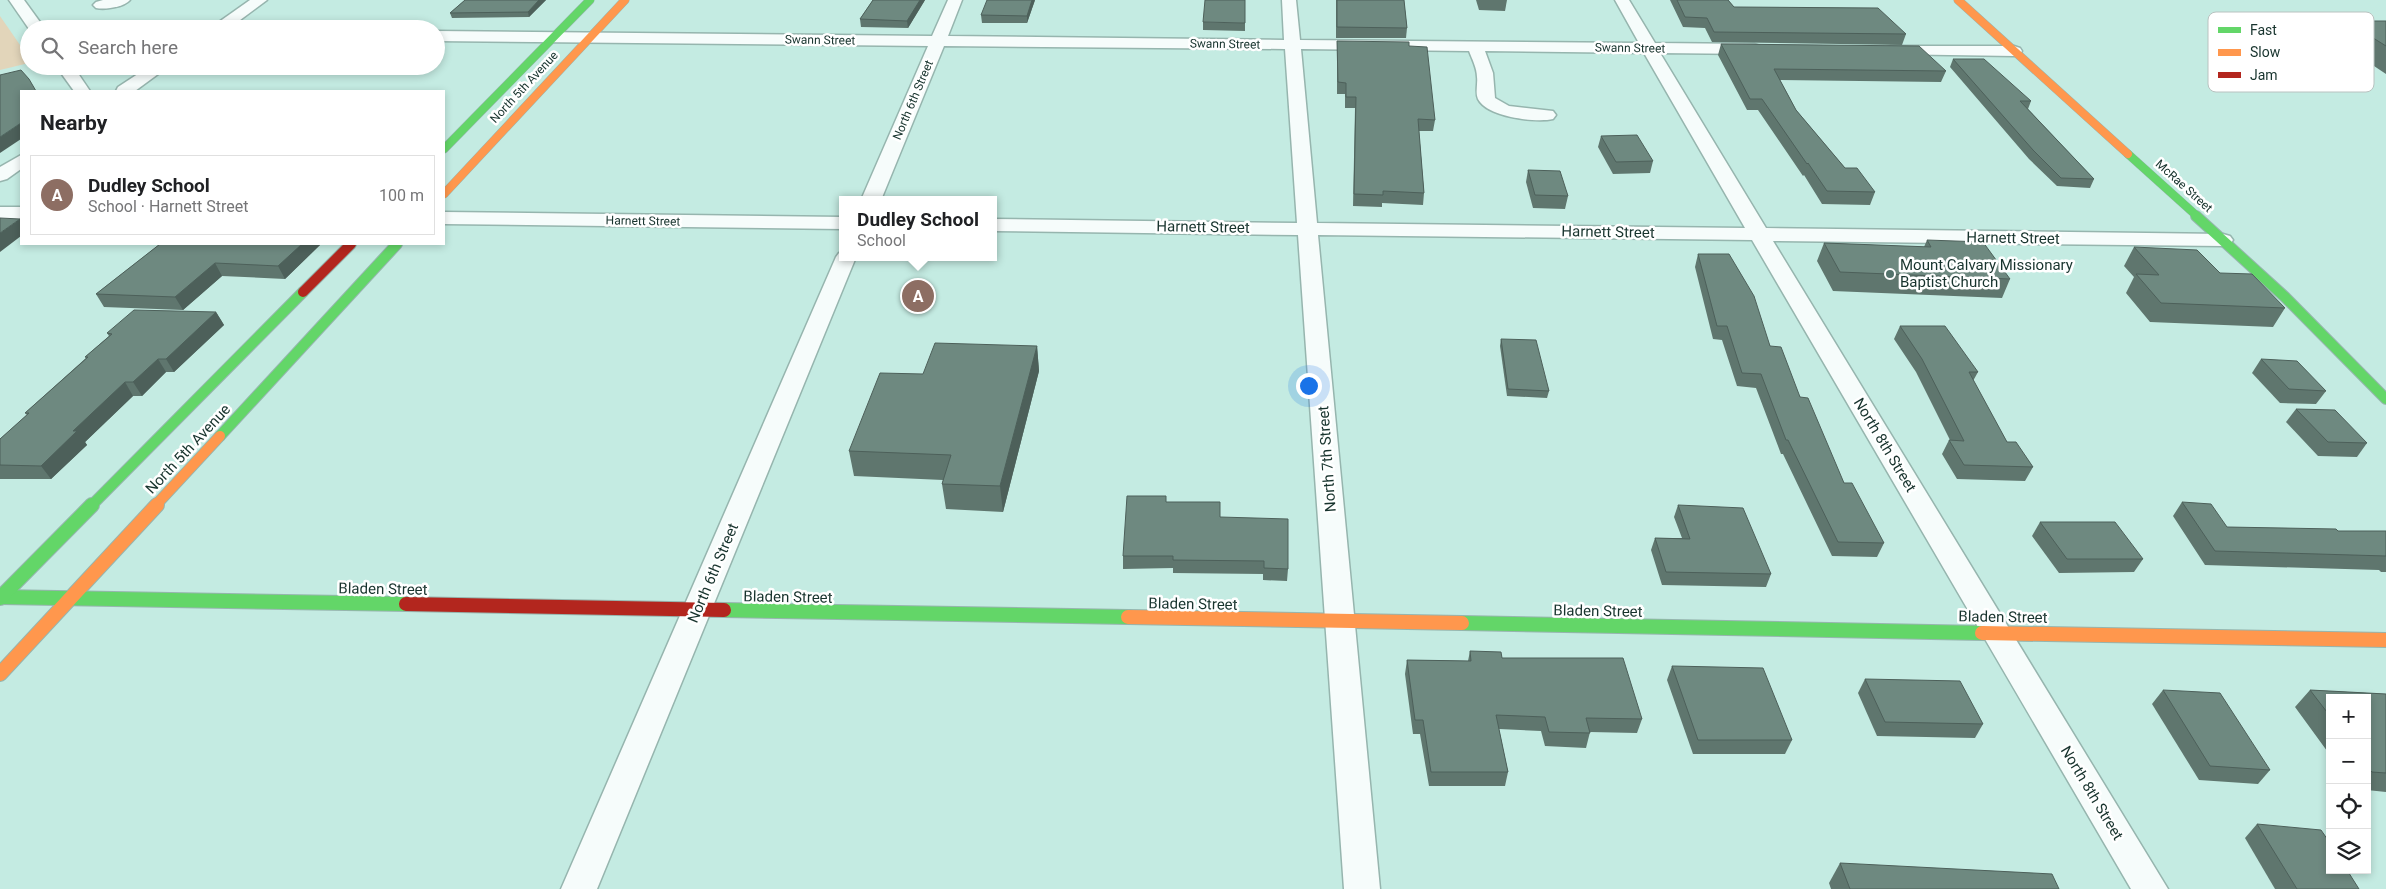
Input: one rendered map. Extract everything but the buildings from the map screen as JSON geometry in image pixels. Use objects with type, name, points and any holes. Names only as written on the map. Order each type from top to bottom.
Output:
[{"type":"street","points":[[16,0],[30,20]]},
{"type":"street","points":[[101,5],[123,0]]},
{"type":"street","points":[[230,20],[260,0]]},
{"type":"street","name":"North 5th Avenue","points":[[445,148],[590,0]]},
{"type":"street","name":"North 5th Avenue","points":[[445,193],[625,0]]},
{"type":"street","name":"North 6th Street","points":[[873,196],[955,0]]},
{"type":"street","name":"North 7th Street","points":[[1289,0],[1362,889]]},
{"type":"street","name":"North 8th Street","points":[[1622,0],[1995,632],[2150,889]]},
{"type":"street","name":"McRae Street","points":[[1958,0],[2285,296],[2386,399]]},
{"type":"street","name":"Swann Street","points":[[445,36],[1769,49]]},
{"type":"street","points":[[1475,46],[1486,74],[1484,90],[1487,100],[1491,105],[1507,110],[1547,115]]},
{"type":"street","points":[[1878,50],[2014,51]]},
{"type":"street","points":[[70,75],[81,90]]},
{"type":"street","points":[[125,90],[148,75]]},
{"type":"street","points":[[0,175],[20,162]]},
{"type":"street","points":[[0,213],[20,213]]},
{"type":"street","name":"Harnett Street","points":[[445,218],[839,223]]},
{"type":"street","name":"Harnett Street","points":[[997,225],[2223,240]]},
{"type":"street","name":"North 5th Avenue","points":[[0,597],[350,245]]},
{"type":"street","name":"North 5th Avenue","points":[[0,674],[396,245]]},
{"type":"street","name":"North 6th Street","points":[[579,889],[844,261]]},
{"type":"street","name":"Bladen Street","points":[[0,597],[2386,640]]},
{"type":"shaded area","points":[[0,16],[20,45],[20,65],[0,70]]},
{"type":"traffic: fast","points":[[445,148],[590,0]]},
{"type":"traffic: fast","points":[[2128,154],[2285,297],[2386,399]]},
{"type":"traffic: fast","points":[[220,436],[396,245]]},
{"type":"traffic: fast","points":[[0,598],[303,292]]},
{"type":"traffic: fast","points":[[0,597],[406,604]]},
{"type":"traffic: fast","points":[[724,610],[1128,617]]},
{"type":"traffic: fast","points":[[1462,623],[1982,633]]},
{"type":"traffic: slow","points":[[445,193],[625,0]]},
{"type":"traffic: slow","points":[[1958,0],[2128,154]]},
{"type":"traffic: slow","points":[[0,674],[220,436]]},
{"type":"traffic: slow","points":[[1128,617],[1462,623]]},
{"type":"traffic: slow","points":[[1982,633],[2386,640]]},
{"type":"traffic: jam","points":[[303,292],[350,245]]},
{"type":"traffic: jam","points":[[406,604],[724,610]]},
{"type":"place","name":"Mount Calvary Missionary Baptist Church","points":[[1890,274]]},
{"type":"place","name":"Dudley School","points":[[918,296]]}]
